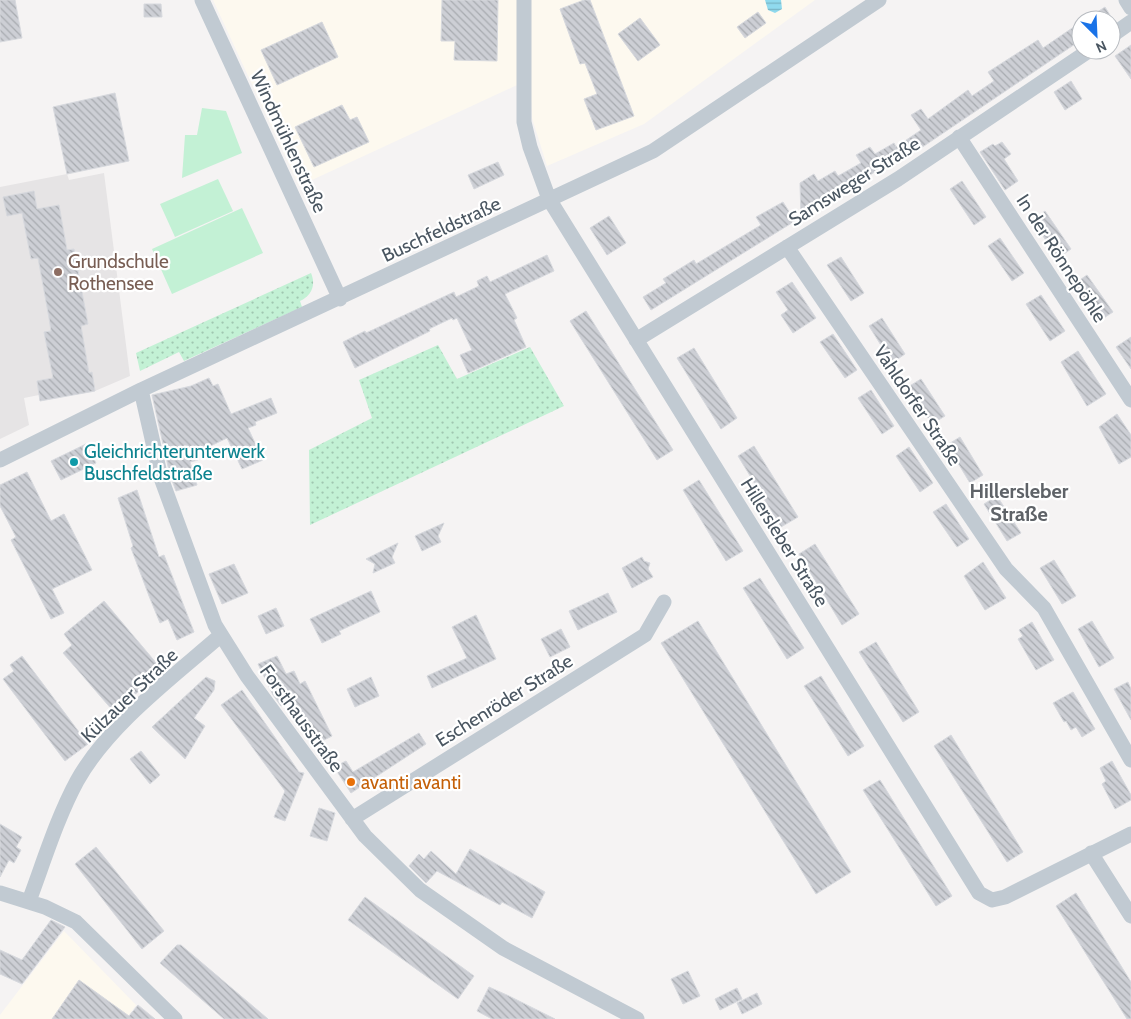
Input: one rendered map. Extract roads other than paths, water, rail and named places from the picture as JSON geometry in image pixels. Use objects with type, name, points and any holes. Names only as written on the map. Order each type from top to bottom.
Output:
[{"type":"street","name":"Windmühlenstraße","points":[[202,0],[340,299]]},
{"type":"street","name":"Hillersleber Straße","points":[[524,0],[524,122],[530,147],[550,200],[980,893],[992,900],[1008,896],[1091,853]]},
{"type":"street","name":"Buschfeldstraße","points":[[0,460],[141,390],[340,299],[653,151],[879,0]]},
{"type":"street","points":[[1126,0],[1131,8]]},
{"type":"street","name":"Samsweger Straße","points":[[636,340],[898,180],[1075,60]]},
{"type":"street","name":"In der Rönnepöhle","points":[[959,137],[1131,400]]},
{"type":"street","name":"Vahldorfer Straße","points":[[787,247],[1006,569],[1044,608],[1131,760]]},
{"type":"street","name":"Forsthausstraße","points":[[141,390],[161,478],[180,534],[221,635],[247,676],[352,819],[380,853],[434,901],[502,948],[637,1019]]},
{"type":"street","name":"Eschenröder Straße","points":[[352,819],[645,635],[664,602]]},
{"type":"street","name":"Külzauer Straße","points":[[29,901],[63,812],[77,781],[90,761],[125,721],[221,635]]},
{"type":"street","points":[[1131,834],[1091,853],[1131,916]]},
{"type":"street","points":[[0,893],[29,901],[61,914],[83,928],[128,976],[175,1019]]},
{"type":"water","points":[[765,0],[781,0],[782,9],[775,13],[768,10]]},
{"type":"place","name":"Grundschule Rothensee","points":[[58,272]]},
{"type":"place","name":"Gleichrichterunterwerk Buschfeldstraße","points":[[74,462]]},
{"type":"place","name":"avanti avanti","points":[[351,782]]},
{"type":"district","name":"Hillersleber Straße","points":[[1019,502]]}]
